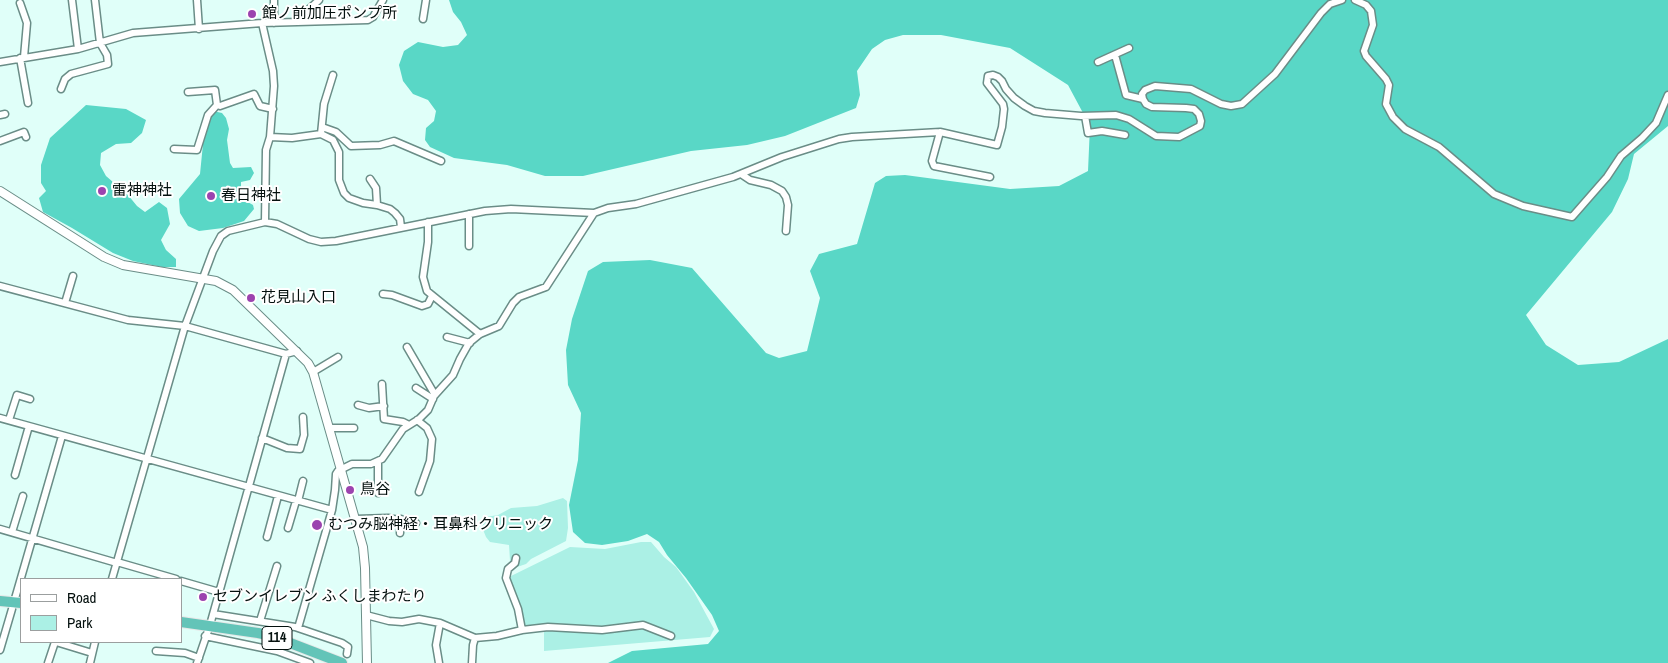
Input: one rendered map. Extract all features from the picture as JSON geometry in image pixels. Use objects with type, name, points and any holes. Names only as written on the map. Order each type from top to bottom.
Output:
[{"type":"highway","points":[[0,601],[17,606]]},
{"type":"highway","points":[[0,608],[17,606]]},
{"type":"highway","name":"114","points":[[183,622],[272,636],[344,658]]},
{"type":"street","points":[[72,0],[78,48]]},
{"type":"street","points":[[61,89],[71,74],[108,64],[100,43],[95,0]]},
{"type":"street","points":[[197,0],[199,29]]},
{"type":"street","points":[[274,0],[274,23]]},
{"type":"street","points":[[295,22],[319,0]]},
{"type":"street","points":[[0,62],[78,48],[134,33],[262,23],[368,20],[374,17],[383,0]]},
{"type":"street","points":[[424,19],[426,0]]},
{"type":"street","points":[[112,578],[185,326],[213,251],[221,236],[228,231],[265,222],[278,224],[309,239],[321,242],[336,241],[498,209],[594,213],[608,208],[664,197],[741,174],[807,148],[852,137],[940,132],[997,145],[1004,109],[1003,104],[987,83],[988,76],[993,75],[998,76],[1014,98],[1034,111],[1044,114],[1116,115],[1124,117],[1156,136],[1179,136],[1200,126],[1199,114],[1194,110],[1186,108],[1152,107],[1146,104],[1143,99],[1142,94],[1145,90],[1155,86],[1190,89],[1221,104],[1231,106],[1242,104],[1275,74],[1320,14],[1330,4],[1342,0]]},
{"type":"street","points":[[1355,0],[1366,4],[1371,11],[1373,24],[1364,51],[1389,85],[1386,104],[1393,118],[1406,129],[1439,147],[1494,194],[1523,206],[1572,217],[1607,176],[1621,156],[1656,123],[1668,95]]},
{"type":"street","points":[[20,4],[28,23],[22,58],[28,103]]},
{"type":"street","points":[[262,23],[273,71],[273,108],[270,137],[266,150],[265,222]]},
{"type":"street","points":[[1098,62],[1129,48]]},
{"type":"street","points":[[1115,55],[1126,95],[1143,99]]},
{"type":"street","points":[[322,130],[324,104],[333,76]]},
{"type":"street","points":[[174,149],[197,150],[208,115],[216,105],[215,90],[188,92]]},
{"type":"street","points":[[216,105],[220,106],[254,94],[260,106],[273,108]]},
{"type":"street","points":[[1086,116],[1088,133],[1102,131],[1125,135]]},
{"type":"street","points":[[270,137],[292,138],[322,130],[336,132],[351,146],[380,145],[394,141],[441,160]]},
{"type":"street","points":[[322,130],[333,140],[339,152],[339,180],[344,193],[349,198],[390,209],[400,219],[401,227]]},
{"type":"street","points":[[0,141],[24,132],[26,138]]},
{"type":"street","points":[[940,132],[932,161],[934,166],[990,177]]},
{"type":"street","points":[[741,174],[750,180],[771,185],[782,191],[788,205],[786,231]]},
{"type":"street","points":[[370,179],[376,188],[377,205]]},
{"type":"street","points":[[0,191],[104,257],[123,265],[216,281],[233,290],[308,363],[313,372],[363,547],[367,663]]},
{"type":"street","points":[[298,628],[332,510],[336,490],[336,474],[341,469],[352,464],[371,464],[378,462],[382,458],[403,429],[428,410],[434,397],[453,375],[460,358],[470,343],[480,334],[499,326],[513,303],[519,297],[546,287],[594,213]]},
{"type":"street","points":[[469,214],[469,246]]},
{"type":"street","points":[[428,222],[428,242],[423,277],[427,291],[480,334]]},
{"type":"street","points":[[66,303],[73,276]]},
{"type":"street","points":[[0,286],[128,320],[185,326],[286,354],[297,351]]},
{"type":"street","points":[[383,294],[390,294],[422,306],[428,304],[432,296]]},
{"type":"street","points":[[447,337],[470,343]]},
{"type":"street","points":[[407,347],[434,397]]},
{"type":"street","points":[[156,651],[184,653],[198,660],[210,625],[247,487],[286,354]]},
{"type":"street","points":[[313,372],[338,357]]},
{"type":"street","points":[[382,384],[384,419],[403,422],[409,425]]},
{"type":"street","points":[[416,388],[434,397]]},
{"type":"street","points":[[9,420],[16,395],[30,399]]},
{"type":"street","points":[[358,405],[369,408],[384,406]]},
{"type":"street","points":[[262,438],[287,448],[300,449],[304,435],[303,417]]},
{"type":"street","points":[[0,418],[332,510]]},
{"type":"street","points":[[417,420],[427,428],[432,439],[430,461],[419,492]]},
{"type":"street","points":[[15,475],[28,426]]},
{"type":"street","points":[[329,428],[354,428]]},
{"type":"street","points":[[23,578],[32,538],[62,436]]},
{"type":"street","points":[[378,462],[378,493]]},
{"type":"street","points":[[288,528],[303,481]]},
{"type":"street","points":[[12,532],[23,496]]},
{"type":"street","points":[[267,537],[278,496]]},
{"type":"street","points":[[356,519],[401,519],[416,523]]},
{"type":"street","points":[[400,533],[401,519]]},
{"type":"street","points":[[0,528],[173,578]]},
{"type":"street","points":[[516,558],[515,563],[508,569],[506,578],[518,609],[522,630]]},
{"type":"street","points":[[260,621],[277,566]]},
{"type":"street","points":[[182,581],[219,592]]},
{"type":"street","points":[[0,650],[17,606],[20,592]]},
{"type":"street","points":[[213,614],[298,628],[342,643],[348,647],[344,658]]},
{"type":"street","points":[[366,615],[389,621],[402,622],[419,619],[440,623],[475,638],[548,627],[602,630],[643,625],[672,636]]},
{"type":"street","points":[[440,623],[436,645],[440,663]]},
{"type":"street","points":[[206,636],[290,655],[310,663]]},
{"type":"street","points":[[472,663],[475,638]]},
{"type":"street","points":[[48,663],[55,643]]},
{"type":"street","points":[[58,643],[92,653]]},
{"type":"street","points":[[90,663],[95,643]]},
{"type":"street","points":[[289,663],[290,655]]},
{"type":"green space","points":[[449,0],[1668,0],[1668,126],[1634,154],[1628,179],[1612,212],[1526,315],[1546,345],[1578,365],[1619,362],[1668,339],[1668,663],[608,663],[632,651],[708,644],[719,631],[712,615],[659,542],[647,534],[628,541],[602,545],[585,543],[573,532],[569,505],[578,460],[581,413],[568,385],[566,350],[572,319],[588,271],[603,262],[650,260],[692,268],[766,353],[779,358],[807,351],[820,298],[810,271],[819,254],[857,244],[875,183],[886,176],[905,175],[1010,189],[1059,186],[1088,171],[1090,126],[1068,85],[1010,48],[941,35],[903,35],[885,40],[872,49],[857,71],[860,95],[856,108],[785,136],[747,145],[691,151],[583,176],[545,176],[507,165],[454,158],[430,147],[425,140],[426,128],[434,121],[436,111],[428,100],[413,94],[403,81],[399,65],[404,51],[418,42],[443,47],[458,45],[467,35],[461,22],[453,12]]},
{"type":"green space","points":[[86,105],[126,109],[146,120],[142,133],[131,143],[116,144],[101,153],[100,165],[106,176],[145,212],[159,202],[167,208],[170,224],[161,240],[166,250],[176,259],[176,267],[162,267],[133,261],[113,253],[43,212],[39,198],[46,191],[41,183],[41,165],[50,138]]},
{"type":"green space","points":[[213,111],[222,113],[226,118],[229,129],[227,140],[230,163],[233,168],[251,167],[254,173],[250,180],[241,182],[241,192],[246,201],[253,205],[254,209],[244,221],[223,228],[199,231],[188,226],[180,213],[179,199],[200,174],[205,124]]},
{"type":"green space","points":[[563,498],[567,501],[568,528],[566,541],[531,559],[526,564],[514,568],[510,561],[509,545],[490,542],[486,537],[482,527],[486,517],[498,515],[511,508],[537,506]]},
{"type":"green space","points":[[641,542],[651,542],[676,567],[694,592],[714,629],[710,637],[544,651],[544,626],[524,628],[520,608],[509,577],[570,547],[605,549]]},
{"type":"place","name":"館ノ前加圧ポンプ所","points":[[252,14]]},
{"type":"place","name":"雷神神社","points":[[102,191]]},
{"type":"place","name":"春日神社","points":[[211,196]]},
{"type":"place","name":"花見山入口","points":[[251,298]]},
{"type":"place","name":"鳥谷","points":[[350,490]]},
{"type":"place","name":"むつみ脳神経・耳鼻科クリニック","points":[[317,525]]},
{"type":"place","name":"セブンイレブン ふくしまわたり","points":[[203,597]]}]
